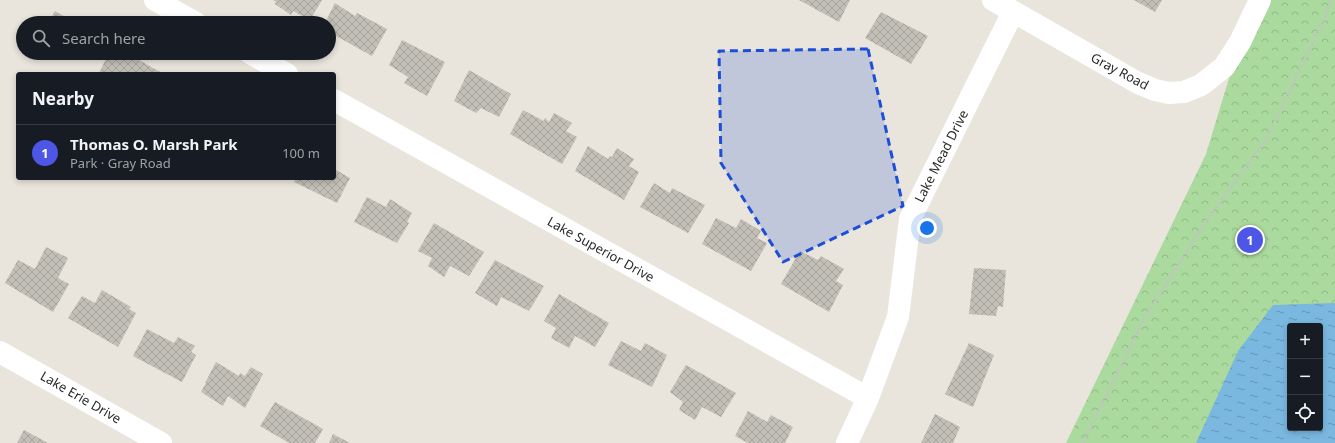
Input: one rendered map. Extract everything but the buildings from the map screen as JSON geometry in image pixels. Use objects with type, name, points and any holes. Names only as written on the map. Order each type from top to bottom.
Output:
[{"type":"street","points":[[155,0],[184,16]]},
{"type":"street","name":"Gray Road","points":[[993,0],[1138,83],[1155,90],[1169,93],[1184,92],[1201,85],[1224,67],[1240,42],[1260,0]]},
{"type":"street","name":"Lake Mead Drive","points":[[846,443],[868,398],[898,317],[910,219],[1013,12]]},
{"type":"street","points":[[262,60],[283,72]]},
{"type":"street","name":"Lake Superior Drive","points":[[336,101],[868,398]]},
{"type":"street","name":"Lake Erie Drive","points":[[0,352],[161,443]]},
{"type":"path","points":[[1083,443],[1143,321],[1206,221],[1266,140],[1325,17],[1331,0]]},
{"type":"highlighted area","points":[[868,49],[903,206],[783,262],[721,163],[719,51]]},
{"type":"green space","points":[[1260,0],[1335,0],[1335,443],[1066,443],[1206,154],[1240,42]]},
{"type":"water","points":[[1335,303],[1335,443],[1196,443],[1238,351],[1273,305]]},
{"type":"place","name":"Thomas O. Marsh Park","points":[[1250,240]]}]
